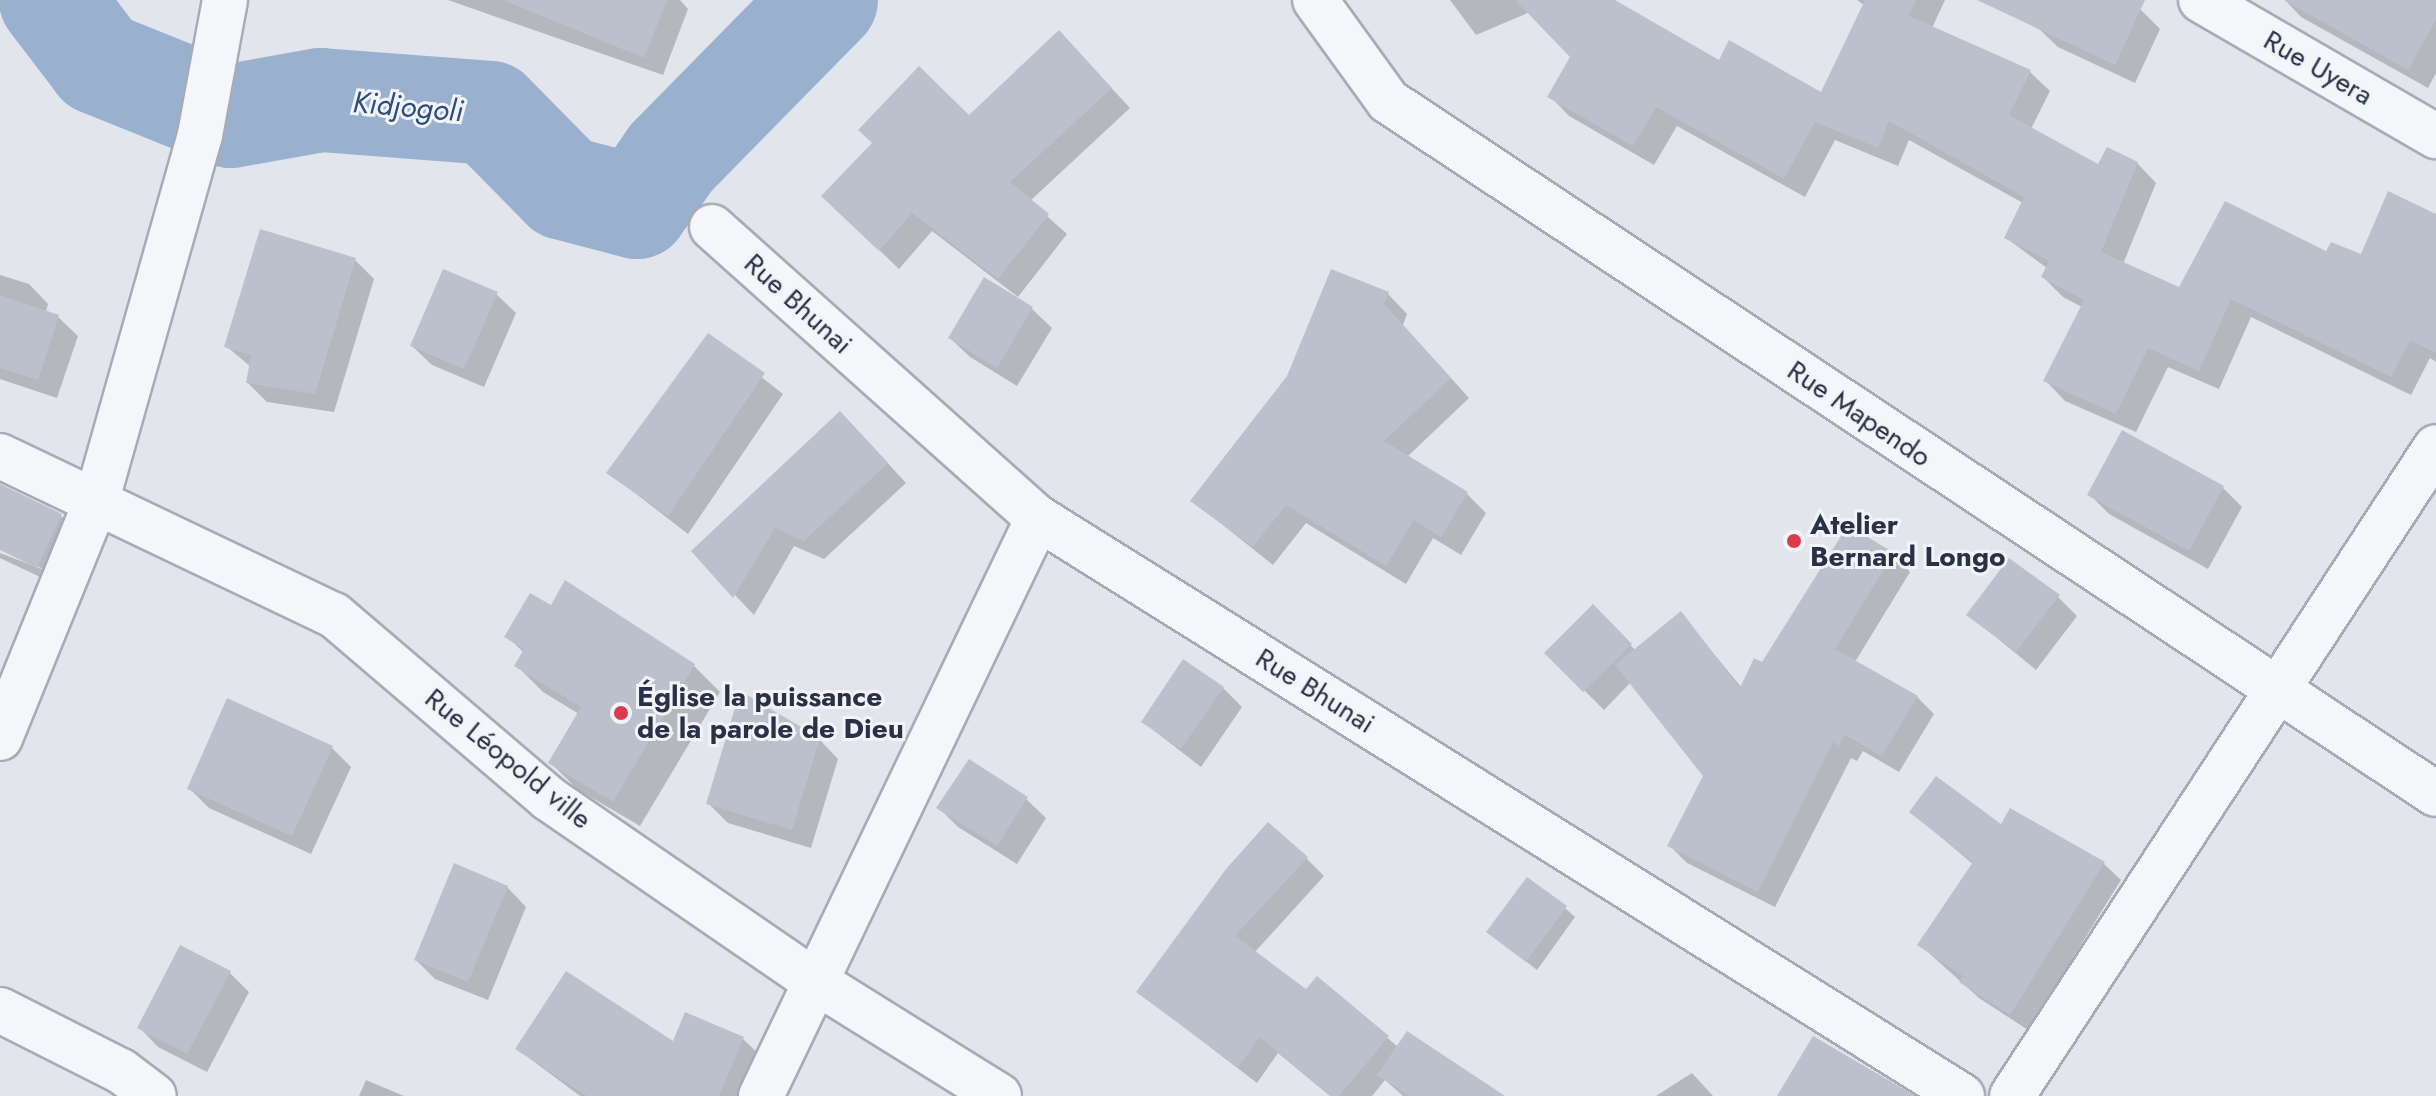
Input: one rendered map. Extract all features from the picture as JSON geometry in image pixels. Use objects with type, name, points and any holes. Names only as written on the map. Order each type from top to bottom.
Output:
[{"type":"street","points":[[0,738],[97,499],[200,135],[213,83],[225,0]]},
{"type":"street","name":"Rue Mapendo","points":[[1315,0],[1388,101],[2436,794]]},
{"type":"street","name":"Rue Uyera","points":[[2201,0],[2436,136]]},
{"type":"street","name":"Rue Bhunai","points":[[712,227],[1038,518],[1962,1096]]},
{"type":"street","points":[[2012,1096],[2436,447]]},
{"type":"street","name":"Rue Léopold ville","points":[[0,456],[97,499],[334,615],[548,798],[813,980],[999,1096]]},
{"type":"street","points":[[761,1096],[813,980],[1038,518]]},
{"type":"street","points":[[0,1010],[121,1071],[154,1096]]},
{"type":"building","points":[[503,0],[667,0],[644,58]]},
{"type":"building","points":[[1515,0],[1615,0],[1719,60],[1729,40],[1821,92],[1865,0],[1916,0],[1909,16],[2031,70],[2009,115],[2098,164],[2107,147],[2138,162],[2101,252],[2179,287],[2225,201],[2326,251],[2331,242],[2361,254],[2388,191],[2436,214],[2436,353],[2410,340],[2391,377],[2231,299],[2199,371],[2148,348],[2116,414],[2043,381],[2084,300],[2041,277],[2049,261],[2004,238],[2024,197],[1889,121],[1878,148],[1815,122],[1784,179],[1656,107],[1633,146],[1547,97],[1570,57]]},
{"type":"building","points":[[1977,0],[2145,0],[2115,65]]},
{"type":"building","points":[[2284,0],[2436,0],[2436,20],[2408,70]]},
{"type":"building","points":[[1059,30],[1112,88],[1010,182],[1049,214],[998,279],[912,213],[879,251],[821,196],[872,143],[858,130],[919,66],[969,115]]},
{"type":"building","points":[[260,229],[356,258],[315,394],[246,383],[251,355],[224,347]]},
{"type":"building","points":[[443,269],[498,292],[464,369],[410,346]]},
{"type":"building","points":[[1331,269],[1389,292],[1384,304],[1451,378],[1384,441],[1468,492],[1441,537],[1414,520],[1386,566],[1286,505],[1253,547],[1190,501],[1287,376]]},
{"type":"building","points":[[984,277],[1033,307],[997,368],[948,338]]},
{"type":"building","points":[[0,295],[59,315],[38,380],[0,368]]},
{"type":"building","points":[[708,333],[765,373],[668,516],[606,473]]},
{"type":"building","points":[[840,411],[888,463],[804,541],[775,528],[733,598],[691,551]]},
{"type":"building","points":[[2122,430],[2224,486],[2189,551],[2087,495]]},
{"type":"building","points":[[0,484],[62,514],[37,568],[0,550]]},
{"type":"building","points":[[1848,525],[1894,553],[1835,649],[1918,696],[1882,756],[1845,735],[1839,746],[1833,742],[1758,892],[1667,846],[1703,776],[1615,665],[1681,611],[1740,688],[1754,658],[1762,662]]},
{"type":"building","points":[[2009,558],[2060,595],[2016,652],[1966,615]]},
{"type":"building","points":[[565,580],[695,664],[613,802],[548,763],[581,707],[514,666],[524,649],[504,637],[530,593],[551,605]]},
{"type":"building","points":[[1593,604],[1632,644],[1583,692],[1544,653]]},
{"type":"building","points":[[1183,659],[1224,687],[1181,749],[1141,722]]},
{"type":"building","points":[[740,691],[820,738],[792,830],[706,804]]},
{"type":"building","points":[[227,698],[333,746],[292,836],[187,789]]},
{"type":"building","points":[[969,759],[1028,797],[997,846],[936,808]]},
{"type":"building","points":[[1936,776],[2001,824],[2010,808],[2105,862],[2010,1015],[1959,982],[1963,976],[1917,945],[1973,862],[1909,812]]},
{"type":"building","points":[[1268,822],[1308,857],[1235,936],[1306,989],[1317,976],[1389,1036],[1339,1096],[1331,1096],[1260,1037],[1238,1067],[1136,992],[1226,869]]},
{"type":"building","points":[[454,863],[508,886],[468,982],[414,960]]},
{"type":"building","points":[[1527,877],[1567,906],[1526,962],[1486,932]]},
{"type":"building","points":[[180,945],[231,971],[187,1054],[137,1028]]},
{"type":"building","points":[[566,971],[673,1041],[685,1012],[744,1037],[719,1096],[587,1096],[515,1049]]},
{"type":"building","points":[[1407,1031],[1505,1096],[1409,1096],[1377,1075]]},
{"type":"building","points":[[1813,1036],[1900,1087],[1915,1096],[1777,1096]]},
{"type":"waterway","name":"Kidjogoli","points":[[51,0],[99,63],[231,116],[321,100],[490,113],[564,188],[637,207],[671,158],[826,0]]},
{"type":"place","name":"Atelier Bernard Longo","points":[[1794,541]]},
{"type":"place","name":"Église la puissance de la parole de Dieu","points":[[621,713]]}]
